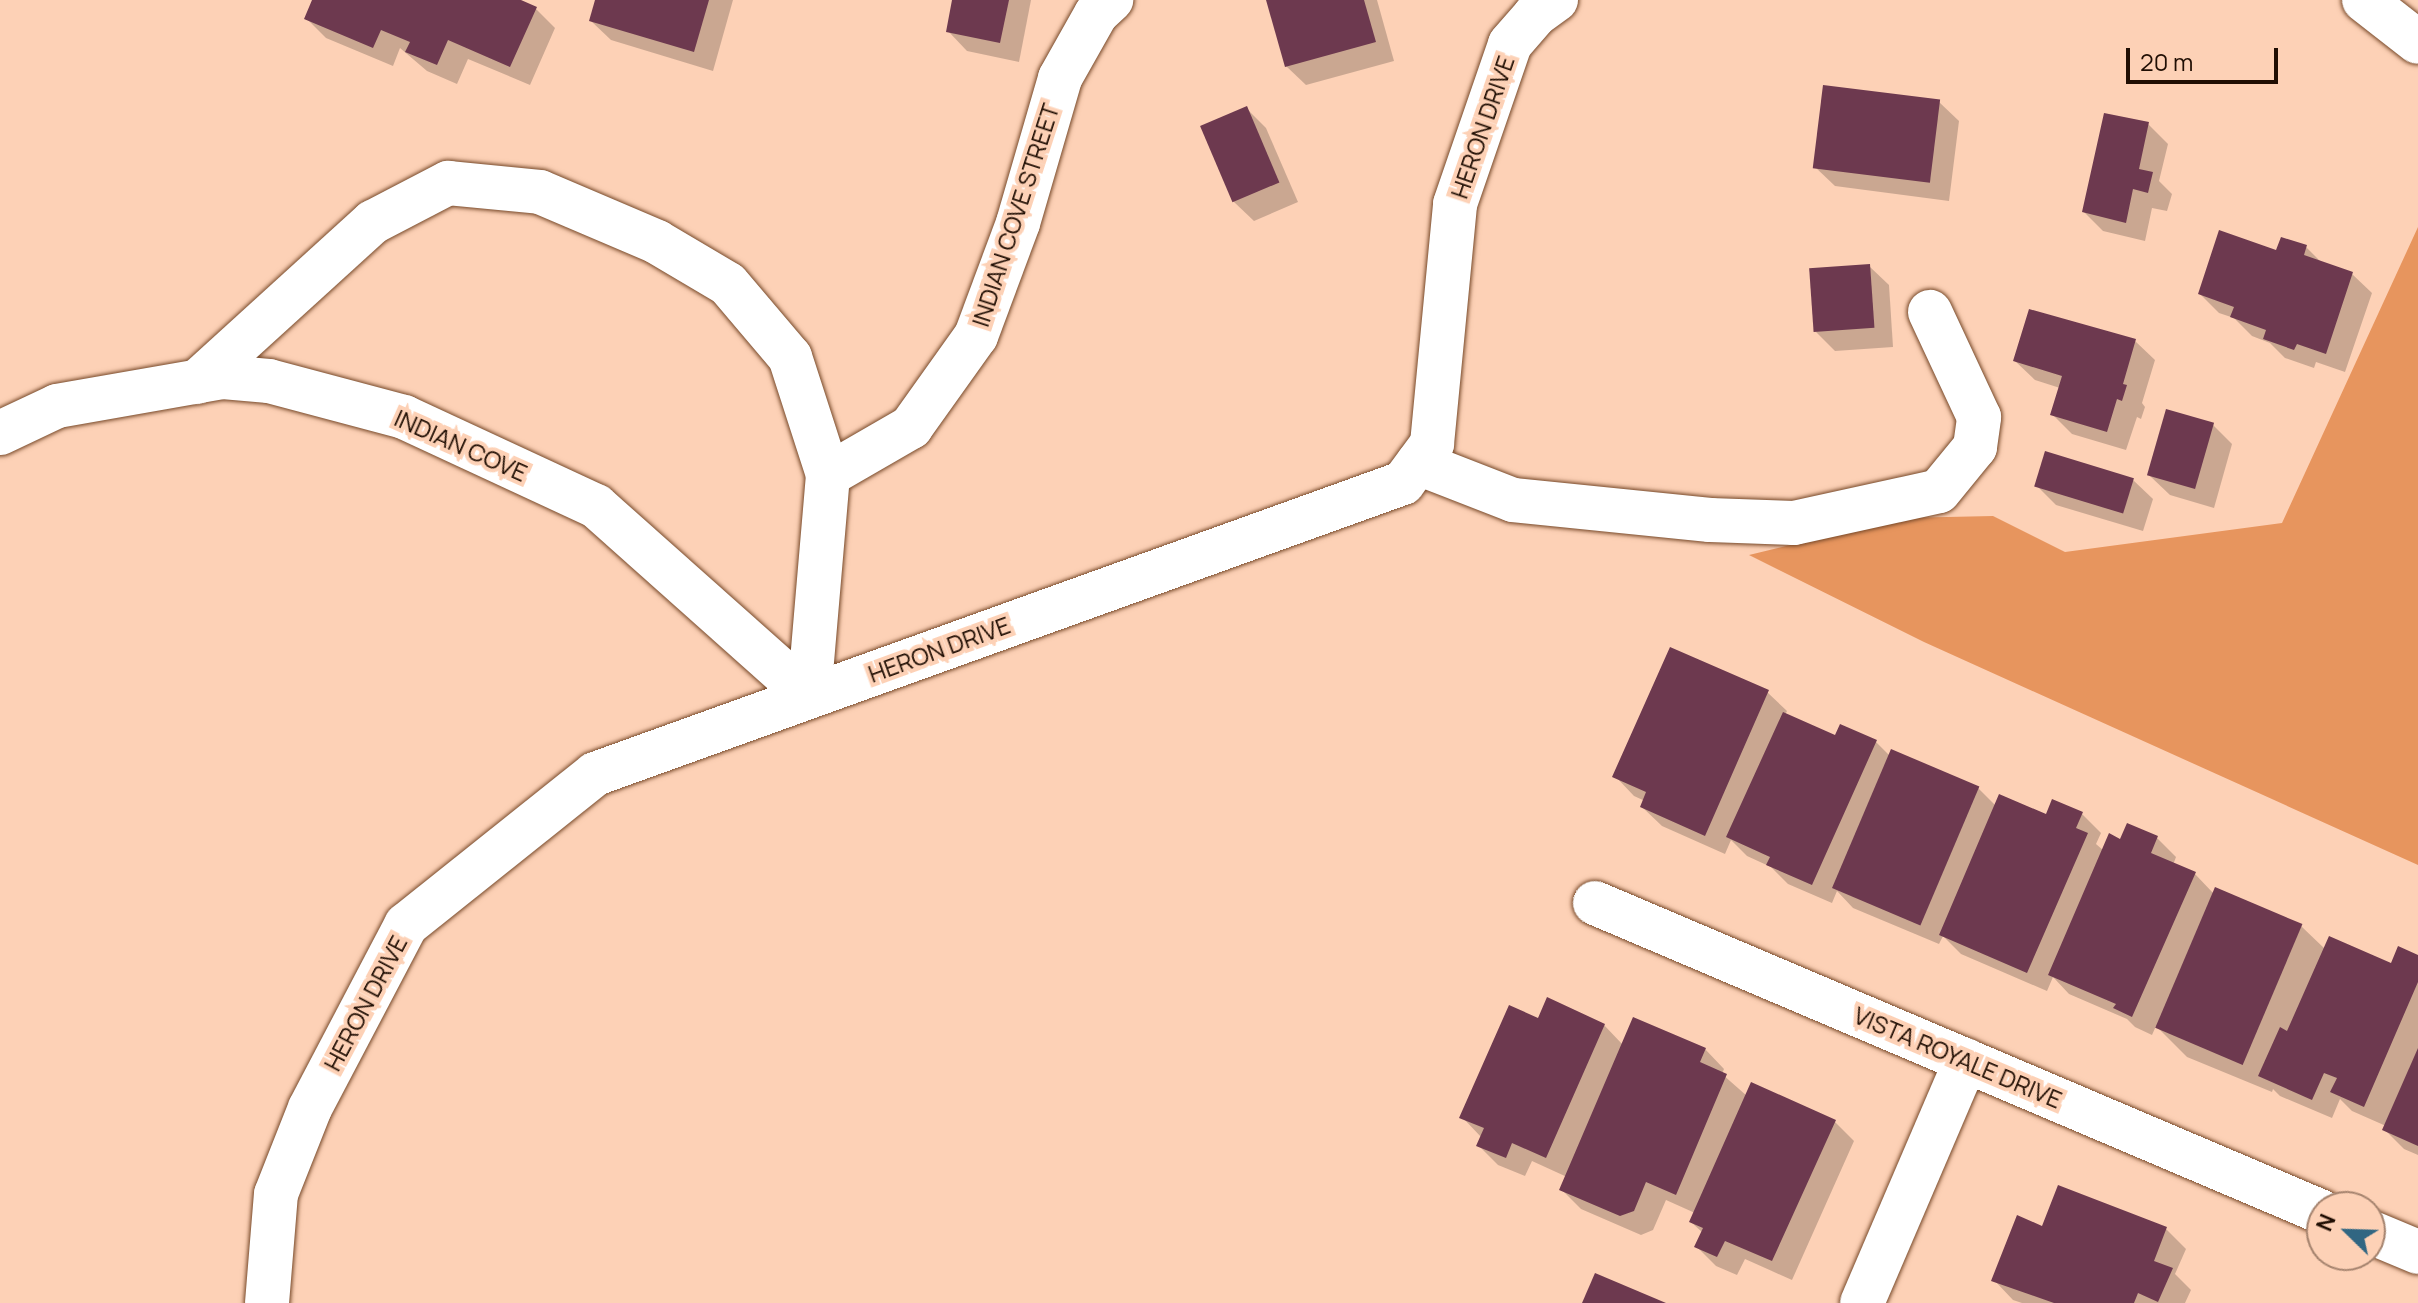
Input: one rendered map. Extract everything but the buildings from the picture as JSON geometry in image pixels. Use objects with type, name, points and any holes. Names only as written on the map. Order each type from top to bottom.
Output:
[{"type":"street","name":"INDIAN COVE STREET","points":[[828,475],[911,427],[976,336],[1018,223],[1060,78],[1096,14],[1111,0]]},
{"type":"street","name":"HERON DRIVE","points":[[267,1303],[276,1194],[310,1108],[406,925],[595,774],[1403,483],[1432,444],[1455,204],[1510,44],[1535,15],[1556,0]]},
{"type":"street","points":[[2364,0],[2418,42]]},
{"type":"street","points":[[197,382],[373,222],[448,183],[540,192],[657,242],[728,284],[790,357],[828,475],[809,696]]},
{"type":"street","points":[[1418,463],[1513,500],[1710,520],[1794,523],[1939,491],[1975,447],[1979,417],[1930,312]]},
{"type":"street","name":"INDIAN COVE","points":[[0,433],[57,406],[223,377],[269,381],[404,417],[596,506],[809,696]]},
{"type":"street","name":"VISTA ROYALE DRIVE","points":[[1595,903],[2306,1205]]},
{"type":"street","points":[[1862,1303],[1966,1060]]},
{"type":"street","points":[[2386,1239],[2418,1252]]},
{"type":"shaded area","points":[[2418,227],[2418,865],[1924,642],[1749,555],[1901,518],[1993,516],[2065,552],[2282,523]]}]
